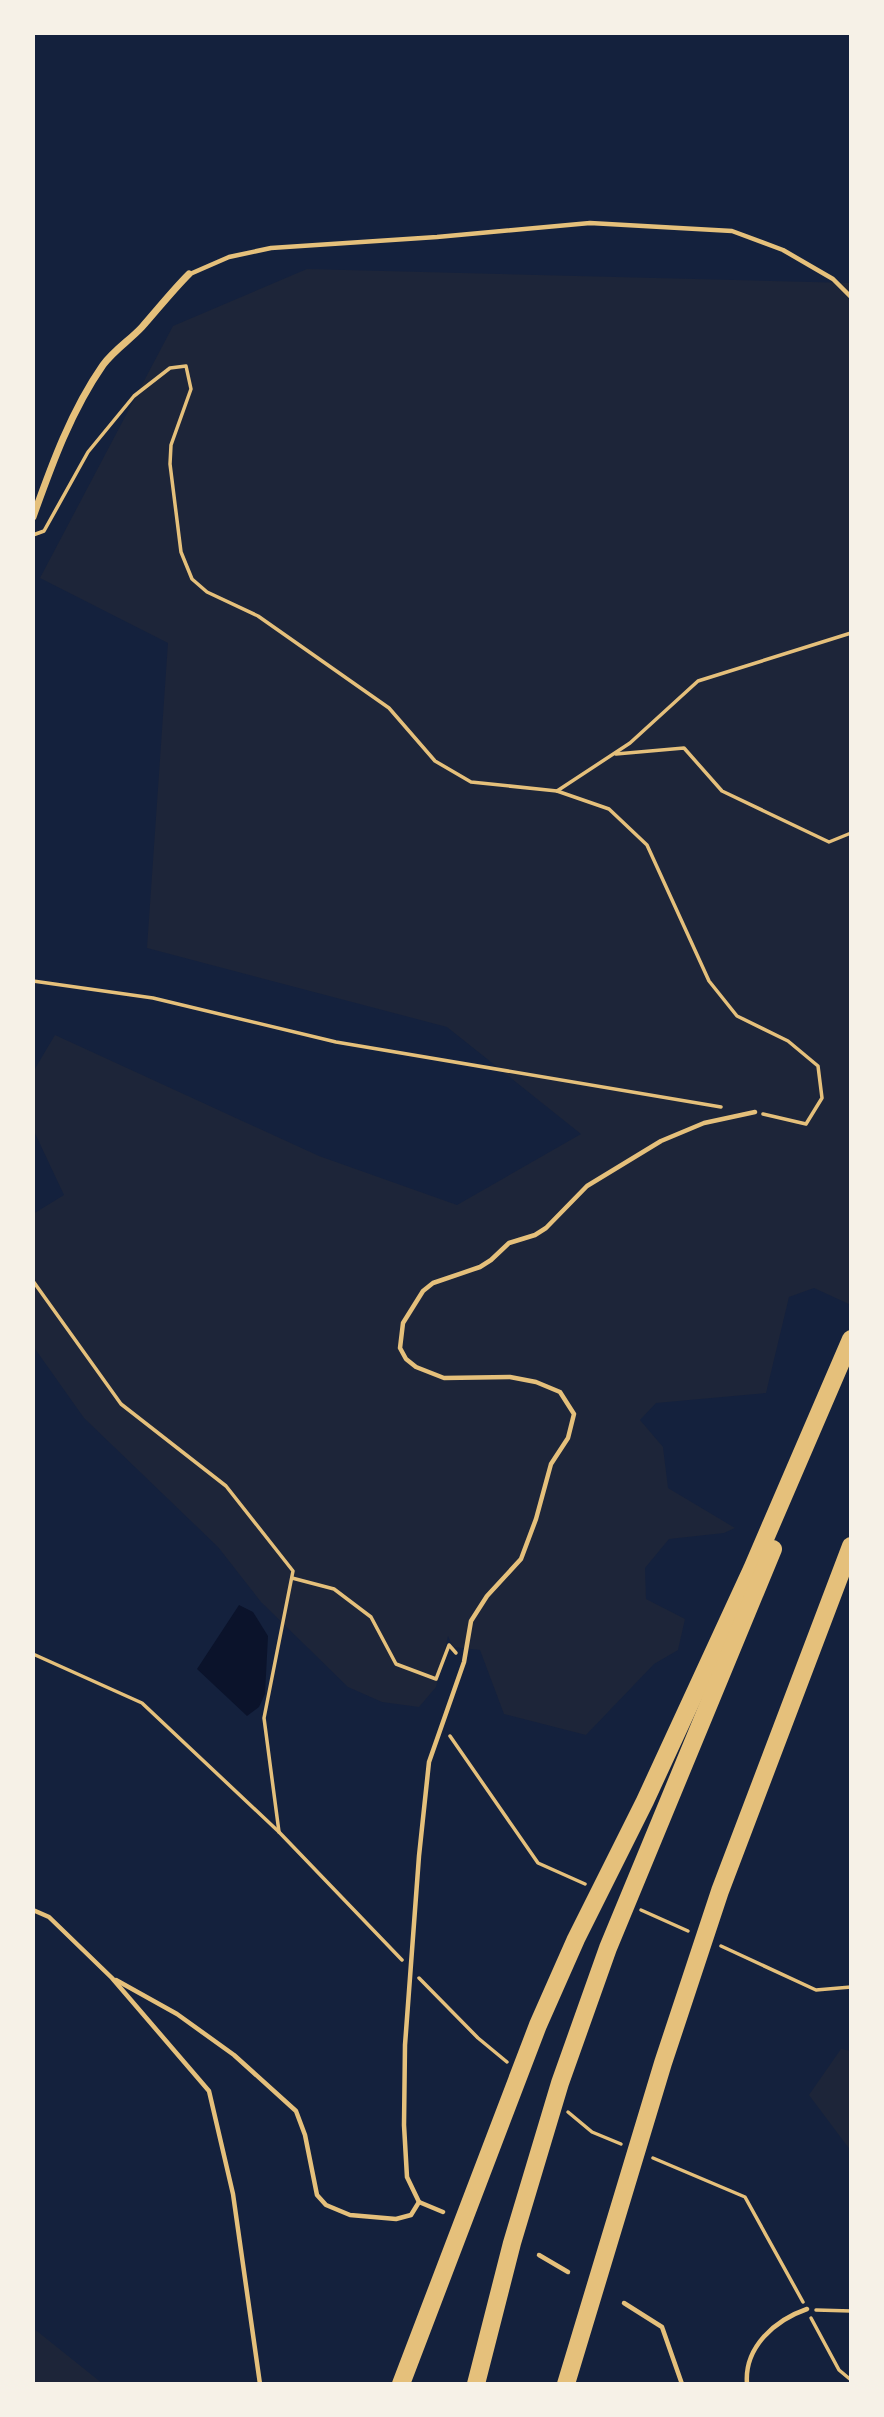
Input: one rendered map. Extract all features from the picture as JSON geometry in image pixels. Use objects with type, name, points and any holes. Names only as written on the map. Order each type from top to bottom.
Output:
[{"type":"highway","points":[[401,2384],[538,2025],[576,1939],[645,1801],[752,1569],[851,1339]]},
{"type":"highway","points":[[476,2384],[512,2243],[557,2103],[629,1904],[813,1455],[851,1350]]},
{"type":"highway","points":[[566,2384],[663,2063],[720,1891],[851,1546]]},
{"type":"street","points":[[33,517],[55,455],[85,393],[106,361],[189,274]]},
{"type":"lane","points":[[189,274],[229,257],[271,248],[590,223],[732,231],[783,250],[833,279],[851,297]]},
{"type":"lane","points":[[443,2212],[419,2202],[407,2177],[405,2154],[405,2045],[429,1762],[464,1662],[471,1621],[487,1597],[521,1559],[536,1519],[551,1464],[568,1438],[574,1414],[560,1392],[536,1382],[510,1377],[444,1378],[416,1367],[406,1359],[400,1348],[403,1323],[424,1291],[433,1283],[480,1267],[509,1243],[535,1235],[546,1228],[587,1186],[661,1141],[704,1123],[755,1112]]},
{"type":"lane","points":[[33,1910],[49,1917],[112,1978],[209,2091],[233,2194],[260,2384]]},
{"type":"lane","points":[[112,1978],[177,2014],[234,2055],[296,2111],[305,2135],[317,2195],[326,2205],[350,2215],[396,2219],[411,2215],[419,2202]]},
{"type":"lane","points":[[539,2255],[568,2272]]},
{"type":"lane","points":[[624,2303],[662,2327],[682,2384]]},
{"type":"lane","points":[[747,2384],[746,2372],[754,2350],[771,2328],[807,2309]]},
{"type":"path","points":[[33,535],[44,531],[88,452],[134,396],[170,368],[186,366],[191,389],[171,445],[170,464],[181,552],[192,579],[207,592],[258,616],[389,708],[435,761],[471,782],[557,791],[609,808],[647,845],[709,981],[737,1017],[788,1041],[818,1066],[822,1098],[806,1124],[755,1112],[336,1042],[153,998],[33,981]]},
{"type":"path","points":[[557,791],[631,743],[698,681],[851,633]]},
{"type":"path","points":[[613,755],[684,748],[722,791],[829,842],[851,833]]},
{"type":"path","points":[[33,1281],[121,1404],[226,1486],[293,1571],[264,1718],[279,1832]]},
{"type":"path","points":[[292,1578],[334,1589],[371,1617],[396,1664],[436,1679],[449,1645],[464,1662]]},
{"type":"path","points":[[33,1654],[142,1703],[279,1832],[478,2038],[510,2064]]},
{"type":"path","points":[[441,1723],[538,1863],[589,1886]]},
{"type":"path","points":[[629,1904],[694,1934]]},
{"type":"path","points":[[715,1944],[816,1990],[851,1987]]},
{"type":"path","points":[[557,2103],[592,2132],[626,2146]]},
{"type":"path","points":[[648,2155],[746,2197],[839,2370],[851,2380]]},
{"type":"path","points":[[807,2309],[851,2311]]},
{"type":"shaded area","points":[[307,269],[851,283],[851,1305],[814,1288],[789,1297],[766,1393],[656,1403],[640,1420],[663,1447],[668,1488],[735,1528],[724,1533],[669,1539],[645,1568],[646,1599],[685,1619],[678,1650],[654,1664],[586,1735],[504,1714],[480,1650],[453,1647],[448,1636],[436,1687],[419,1707],[382,1702],[348,1687],[261,1602],[218,1547],[84,1418],[33,1346],[33,1214],[64,1195],[33,1129],[33,1072],[55,1035],[319,1156],[457,1205],[581,1134],[447,1027],[147,948],[168,643],[40,578],[173,326]]},
{"type":"shaded area","points":[[239,1605],[253,1612],[268,1636],[265,1694],[259,1707],[247,1716],[197,1669]]},
{"type":"shaded area","points":[[841,2049],[851,2051],[851,2151],[809,2095]]},
{"type":"shaded area","points":[[33,2328],[103,2384],[33,2384]]}]
